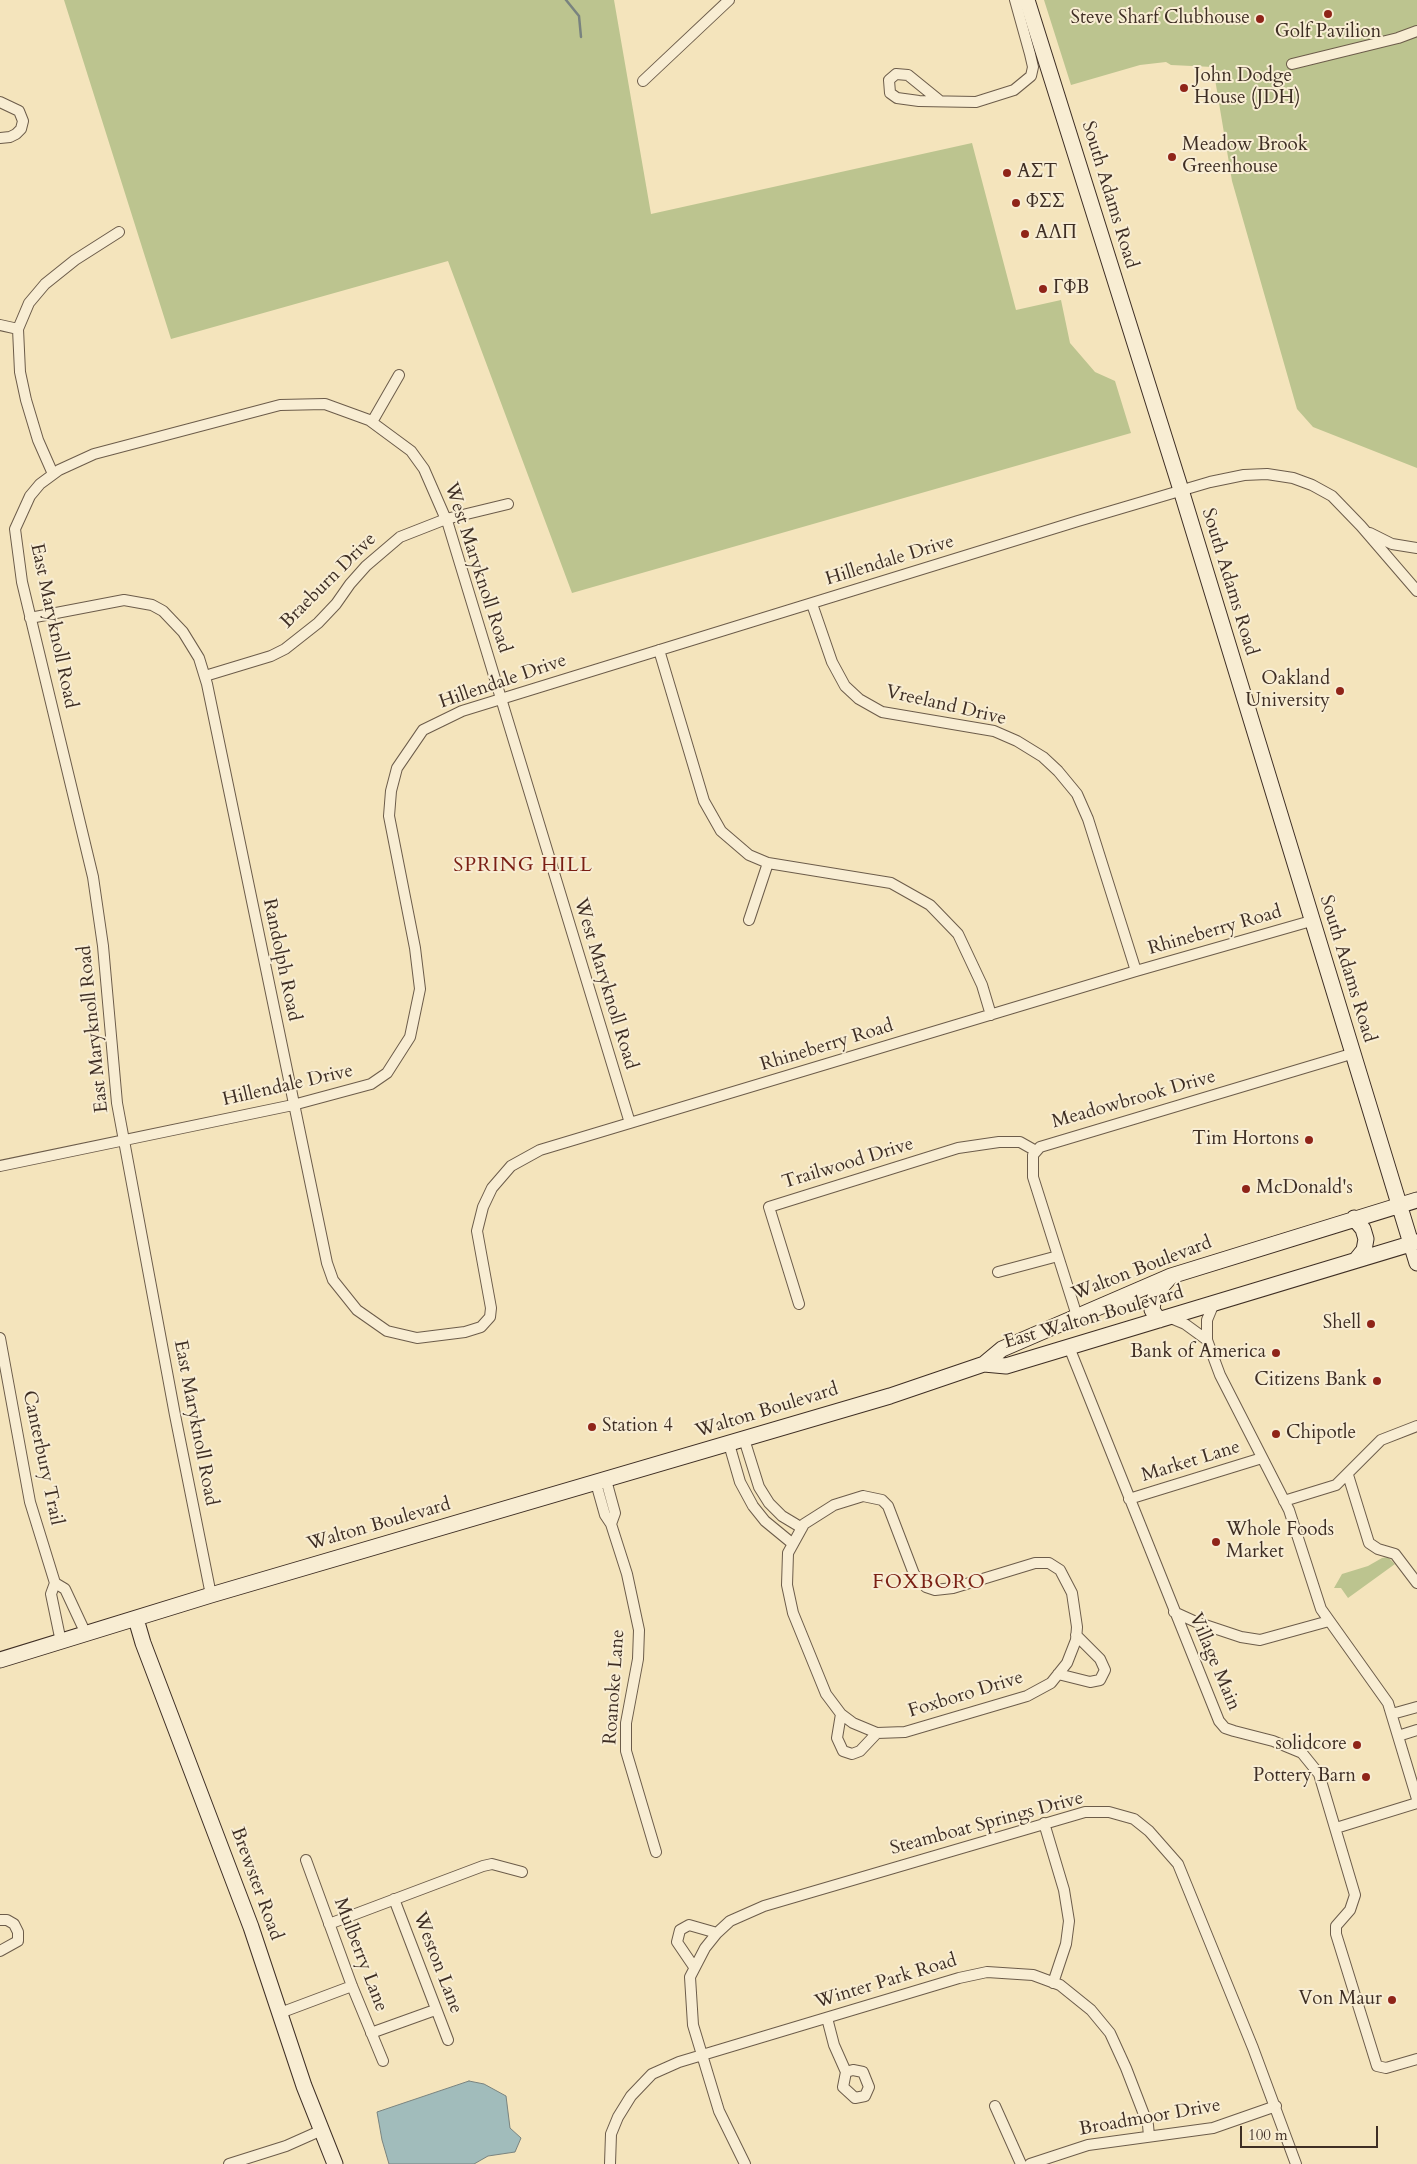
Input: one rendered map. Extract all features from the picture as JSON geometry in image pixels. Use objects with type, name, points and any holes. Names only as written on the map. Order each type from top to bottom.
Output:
[{"type":"main road","name":"South Adams Road","points":[[1027,0],[1181,490],[1352,1054],[1414,1243],[1417,1263]]},
{"type":"main road","name":"Walton Boulevard","points":[[0,1660],[211,1595],[890,1396],[984,1364],[1002,1348],[1171,1276],[1417,1200]]},
{"type":"main road","points":[[1354,1218],[1363,1229],[1366,1239],[1364,1250],[1356,1260]]},
{"type":"main road","points":[[1214,1303],[1414,1243]]},
{"type":"main road","points":[[1163,1319],[1154,1314],[1153,1302],[1157,1292],[1171,1276]]},
{"type":"main road","name":"East Walton Boulevard","points":[[984,1364],[1006,1366],[1214,1303]]},
{"type":"main road","points":[[1049,1328],[1046,1343],[1052,1352]]},
{"type":"main road","name":"Brewster Road","points":[[136,1619],[143,1644],[251,1927],[335,2164]]},
{"type":"street","points":[[643,81],[729,0]]},
{"type":"street","points":[[940,101],[908,75],[896,74],[889,80],[888,89],[897,98],[940,101],[976,102],[995,98],[1014,90],[1031,76],[1030,54],[1014,0]]},
{"type":"street","points":[[1292,64],[1398,38],[1417,31]]},
{"type":"street","points":[[1398,38],[1417,38]]},
{"type":"street","points":[[0,102],[19,111],[23,121],[21,129],[16,134],[0,138]]},
{"type":"street","points":[[53,474],[38,440],[26,400],[20,372],[18,328],[29,303],[45,284],[75,260],[120,232]]},
{"type":"street","points":[[0,325],[18,328]]},
{"type":"street","points":[[372,422],[398,375]]},
{"type":"street","name":"West Maryknoll Road","points":[[53,474],[94,454],[280,405],[325,404],[372,422],[411,451],[424,468],[446,519],[630,1122]]},
{"type":"street","name":"East Maryknoll Road","points":[[53,474],[30,496],[16,529],[22,582],[78,809],[99,909],[117,1103],[173,1406],[211,1595]]},
{"type":"street","name":"Hillendale Drive","points":[[0,1166],[293,1106],[371,1084],[387,1072],[404,1050],[412,1028],[420,989],[415,948],[390,816],[391,791],[397,768],[423,730],[462,711],[1181,490],[1244,475],[1268,474],[1283,476],[1312,485],[1340,504],[1362,526]]},
{"type":"street","name":"Braeburn Drive","points":[[205,676],[285,650],[318,623],[336,604],[350,584],[385,548],[400,538],[446,519],[508,504]]},
{"type":"street","points":[[1362,526],[1392,544],[1417,548]]},
{"type":"street","points":[[1362,526],[1417,591]]},
{"type":"street","name":"Randolph Road","points":[[30,618],[124,600],[152,605],[163,611],[183,632],[199,658],[205,676],[293,1106],[327,1263],[333,1280],[357,1310],[387,1331],[417,1338],[465,1332],[481,1327],[490,1317]]},
{"type":"street","name":"Vreeland Drive","points":[[812,604],[832,662],[845,686],[859,699],[882,712],[994,731],[1017,741],[1043,757],[1058,771],[1077,794],[1088,819],[1136,971]]},
{"type":"street","points":[[659,650],[704,801],[722,831],[749,855],[768,863],[891,883],[930,905],[958,934],[982,985],[991,1015]]},
{"type":"street","points":[[750,920],[768,863]]},
{"type":"street","name":"Rhineberry Road","points":[[490,1317],[491,1308],[481,1262],[477,1231],[483,1207],[492,1188],[511,1166],[540,1150],[1136,971],[1312,922]]},
{"type":"street","name":"Meadowbrook Drive","points":[[1077,1316],[1033,1177],[1033,1155],[1040,1147],[1054,1141],[1352,1054]]},
{"type":"street","name":"Trailwood Drive","points":[[799,1304],[769,1207],[958,1148],[1000,1142],[1020,1142],[1036,1151]]},
{"type":"street","points":[[998,1272],[1058,1256]]},
{"type":"street","points":[[1214,1303],[1207,1320],[1207,1340],[1224,1384],[1291,1514],[1316,1600],[1388,1703],[1417,1800]]},
{"type":"street","points":[[1163,1319],[1186,1324],[1207,1340]]},
{"type":"street","name":"Canterbury Trail","points":[[0,1338],[30,1502],[55,1583],[51,1594],[61,1642]]},
{"type":"street","name":"Village Main","points":[[1069,1347],[1218,1722],[1229,1729],[1288,1746],[1308,1758],[1321,1780],[1355,1895],[1350,1910],[1336,1926],[1336,1934],[1373,2058],[1377,2066],[1383,2068],[1417,2059]]},
{"type":"street","points":[[1284,1500],[1336,1485],[1381,1440],[1417,1426]]},
{"type":"street","points":[[744,1439],[759,1487],[782,1516],[802,1528]]},
{"type":"street","points":[[729,1444],[740,1482],[753,1506],[765,1520],[793,1544]]},
{"type":"street","name":"Market Lane","points":[[1129,1499],[1262,1458]]},
{"type":"street","points":[[1348,1475],[1369,1543],[1378,1549],[1395,1554],[1417,1583]]},
{"type":"street","name":"Roanoke Lane","points":[[601,1481],[605,1515],[611,1524],[627,1574],[640,1639],[626,1723],[626,1751],[656,1852]]},
{"type":"street","name":"Foxboro Drive","points":[[863,1496],[882,1500],[893,1516],[914,1574],[926,1587],[935,1590],[952,1588],[1023,1566],[1049,1563],[1060,1570],[1072,1594],[1076,1635],[1067,1663],[1051,1683],[1028,1696],[928,1726],[905,1732],[877,1733],[853,1723],[841,1714],[826,1694],[788,1594],[788,1553],[793,1544],[802,1528],[818,1514],[834,1505],[863,1496]]},
{"type":"street","name":"Canterbury Trail","points":[[55,1583],[65,1589],[86,1634]]},
{"type":"street","points":[[1174,1612],[1241,1638],[1260,1640],[1329,1621]]},
{"type":"street","points":[[1058,1674],[1090,1682],[1100,1680],[1105,1670],[1100,1659],[1076,1635]]},
{"type":"street","points":[[1392,1714],[1417,1707]]},
{"type":"street","points":[[841,1714],[837,1738],[842,1751],[852,1754],[860,1751],[877,1733]]},
{"type":"street","points":[[1398,1736],[1417,1730]]},
{"type":"street","points":[[1336,1828],[1417,1803]]},
{"type":"street","name":"Steamboat Springs Drive","points":[[745,2164],[719,2111],[701,2055],[690,2004],[690,1977],[694,1967],[717,1933],[730,1920],[764,1906],[1044,1823],[1085,1812],[1109,1812],[1134,1819],[1169,1852],[1178,1864],[1276,2106],[1296,2164]]},
{"type":"street","points":[[1044,1823],[1064,1890],[1069,1921],[1066,1944],[1053,1983]]},
{"type":"street","name":"Mulberry Lane","points":[[306,1860],[352,1986],[383,2061]]},
{"type":"street","points":[[329,1924],[483,1866],[492,1864],[522,1872]]},
{"type":"street","name":"Weston Lane","points":[[394,1899],[448,2040]]},
{"type":"street","points":[[0,1920],[7,1920],[14,1924],[18,1932],[18,1941],[0,1952]]},
{"type":"street","points":[[694,1967],[676,1942],[680,1930],[689,1925],[717,1933]]},
{"type":"street","name":"Winter Park Road","points":[[610,2164],[611,2134],[618,2117],[631,2096],[652,2074],[701,2055],[959,1978],[987,1972],[1033,1975],[1073,1994],[1092,2010],[1110,2033],[1148,2126],[1149,2136]]},
{"type":"street","points":[[280,2013],[352,1986]]},
{"type":"street","points":[[372,2033],[435,2010]]},
{"type":"street","points":[[827,2018],[834,2045],[846,2072]]},
{"type":"street","points":[[995,2106],[1021,2164]]},
{"type":"street","name":"Broadmoor Drive","points":[[1030,2164],[1088,2145],[1213,2128],[1276,2106]]},
{"type":"street","points":[[229,2164],[286,2146],[322,2130]]},
{"type":"green space","points":[[64,0],[614,0],[651,214],[972,143],[1016,310],[1061,300],[1070,343],[1095,372],[1115,381],[1131,433],[572,593],[448,261],[171,339]]},
{"type":"green space","points":[[1044,0],[1417,0],[1417,468],[1313,427],[1297,409],[1232,181],[1213,67],[1171,65],[1166,62],[1140,65],[1071,85]]},
{"type":"green space","points":[[1388,1557],[1395,1564],[1348,1598],[1341,1588],[1334,1588],[1342,1574],[1368,1566],[1382,1558]]},
{"type":"water","points":[[469,2081],[484,2084],[506,2096],[510,2128],[521,2138],[515,2152],[488,2156],[474,2164],[389,2164],[377,2112]]},
{"type":"waterway","points":[[566,0],[579,16],[581,37]]},
{"type":"place","name":"Golf Pavilion","points":[[1328,14]]},
{"type":"place","name":"Steve Sharf Clubhouse","points":[[1260,19]]},
{"type":"place","name":"John Dodge House (JDH)","points":[[1184,88]]},
{"type":"place","name":"Meadow Brook Greenhouse","points":[[1172,157]]},
{"type":"place","name":"AΣΤ","points":[[1007,173]]},
{"type":"place","name":"ΦΣΣ","points":[[1016,203]]},
{"type":"place","name":"AΛΠ","points":[[1025,234]]},
{"type":"place","name":"ΓΦB","points":[[1043,289]]},
{"type":"place","name":"Oakland University","points":[[1340,691]]},
{"type":"place","name":"Tim Hortons","points":[[1309,1140]]},
{"type":"place","name":"McDonald's","points":[[1246,1189]]},
{"type":"place","name":"Shell","points":[[1371,1324]]},
{"type":"place","name":"Bank of America","points":[[1276,1353]]},
{"type":"place","name":"Citizens Bank","points":[[1377,1381]]},
{"type":"place","name":"Station 4","points":[[592,1427]]},
{"type":"place","name":"Chipotle","points":[[1276,1434]]},
{"type":"place","name":"Whole Foods Market","points":[[1216,1542]]},
{"type":"place","name":"solidcore","points":[[1357,1745]]},
{"type":"place","name":"Pottery Barn","points":[[1366,1777]]},
{"type":"place","name":"Von Maur","points":[[1392,2000]]},
{"type":"district","name":"SPRING HILL","points":[[523,866]]},
{"type":"district","name":"FOXBORO","points":[[929,1583]]}]
